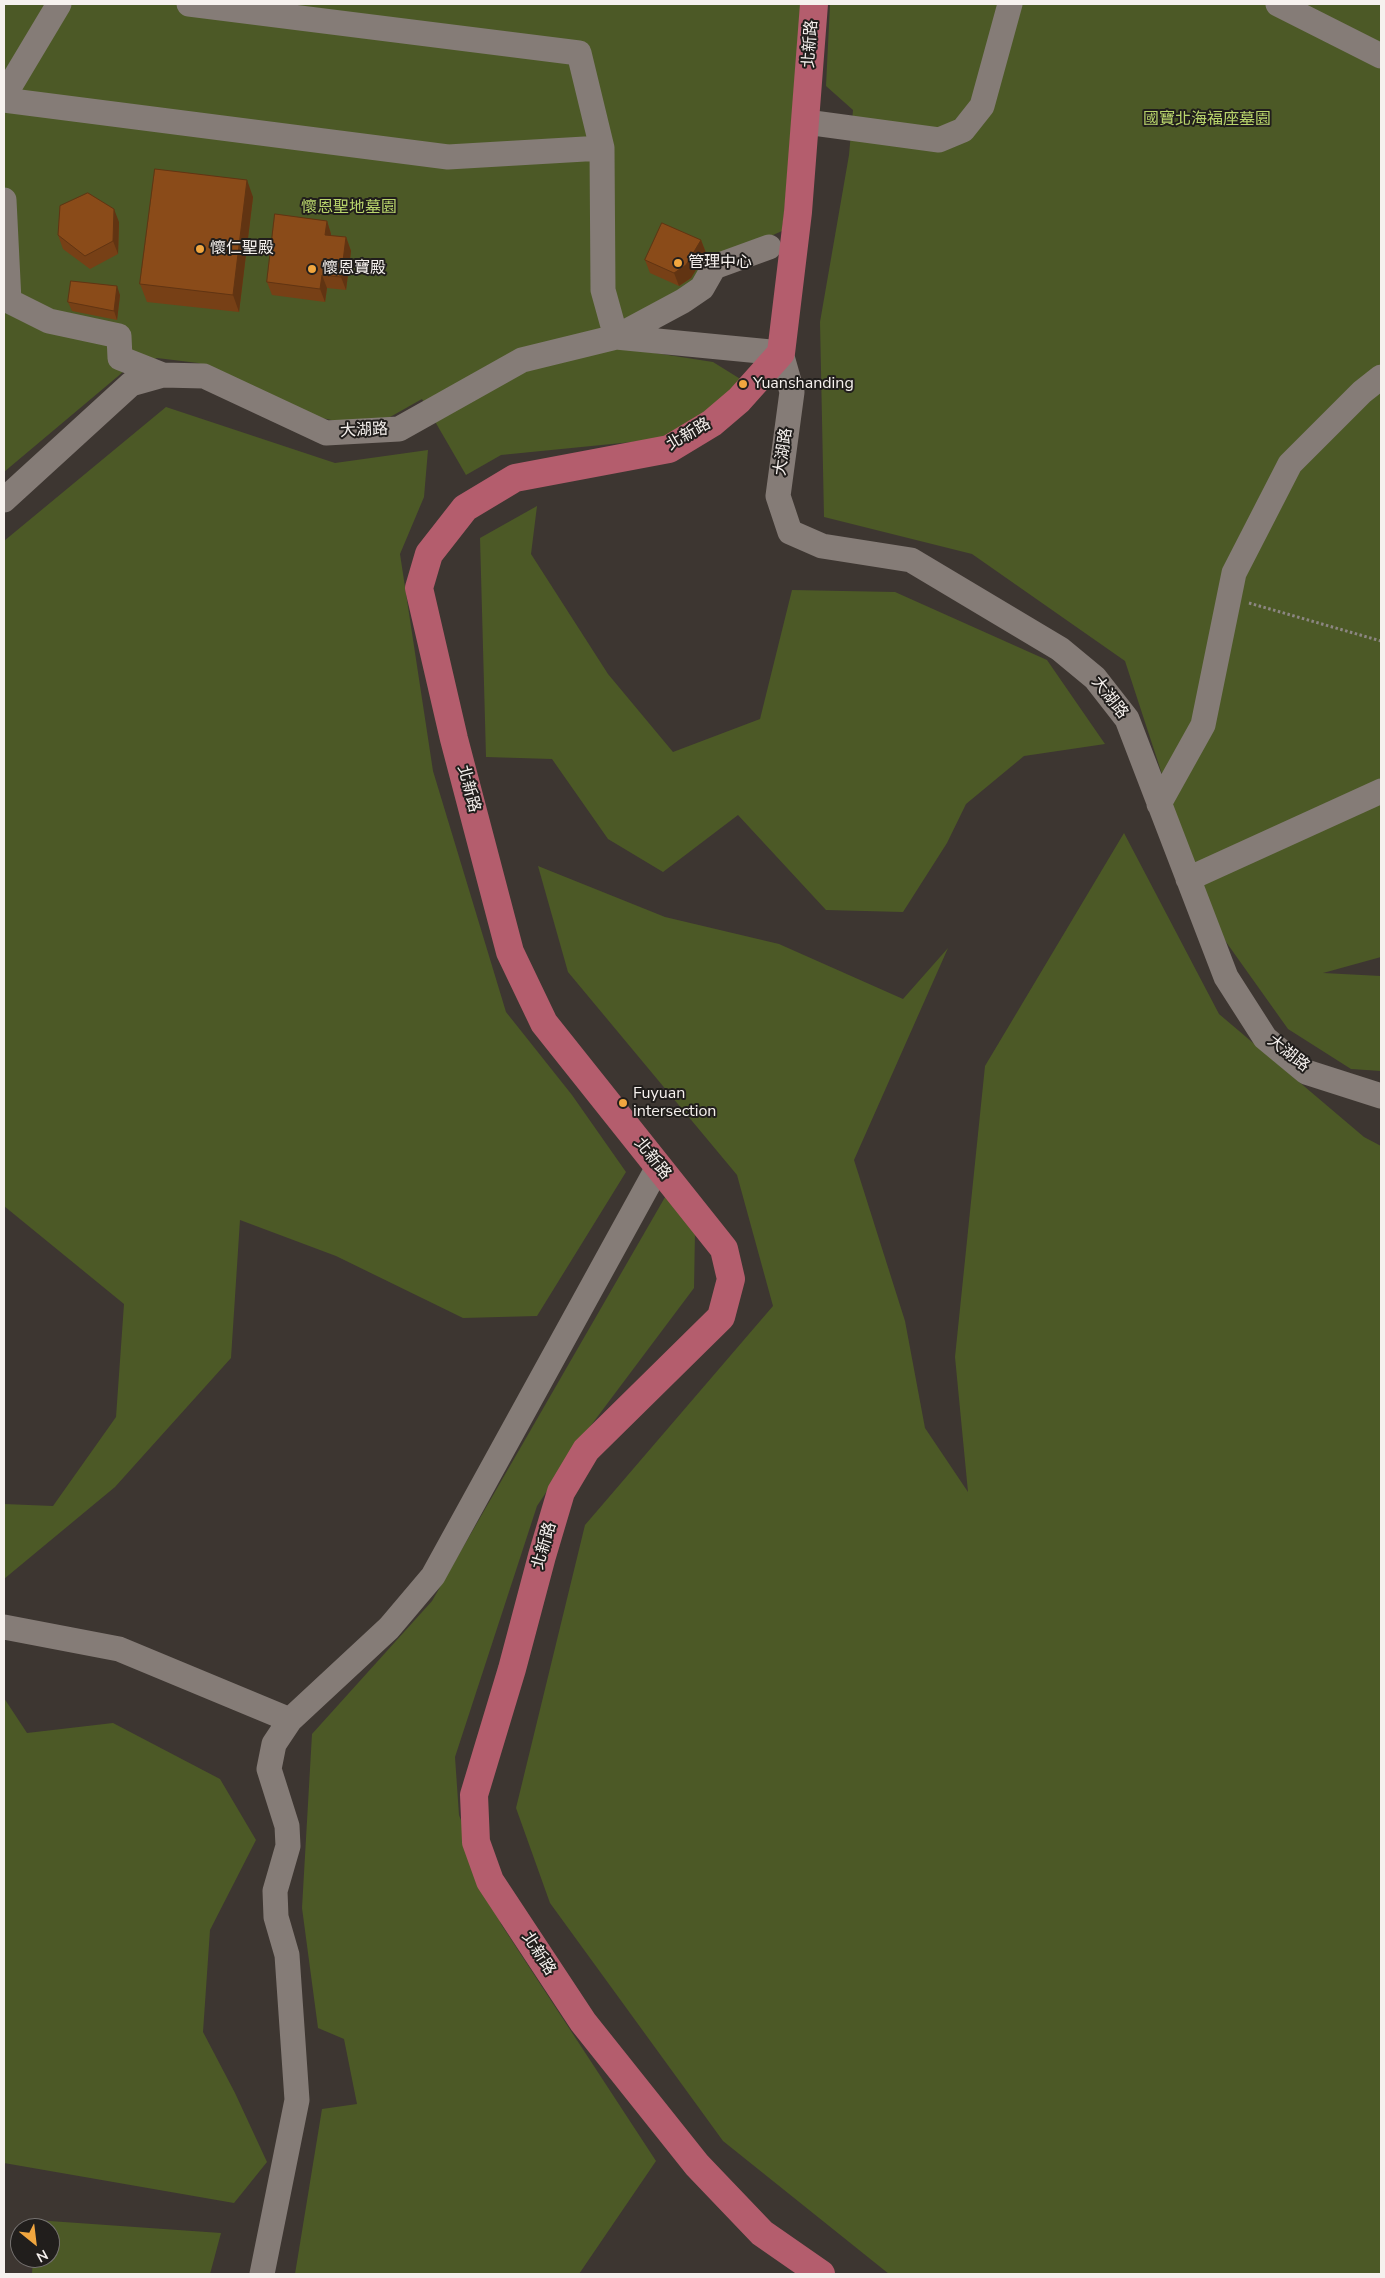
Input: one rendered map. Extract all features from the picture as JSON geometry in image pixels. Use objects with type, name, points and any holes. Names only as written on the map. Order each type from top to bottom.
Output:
[{"type":"main road","name":"北新路","points":[[814,4],[798,212],[781,353],[732,406],[712,423],[669,449],[515,478],[466,508],[429,554],[419,588],[454,739],[510,952],[544,1023],[724,1249],[731,1279],[721,1317],[586,1450],[561,1492],[512,1669],[474,1795],[476,1842],[490,1881],[583,2022],[697,2165],[762,2234],[820,2274]]},
{"type":"street","points":[[4,96],[59,4]]},
{"type":"street","points":[[189,4],[579,53],[602,148],[603,290],[616,337],[683,301],[702,288],[714,267],[769,247]]},
{"type":"street","points":[[806,122],[938,140],[963,130],[982,106],[1010,4]]},
{"type":"street","points":[[1278,4],[1381,56]]},
{"type":"street","points":[[4,100],[448,157],[602,148]]},
{"type":"street","points":[[4,200],[9,301],[49,321],[119,336],[120,358],[163,376]]},
{"type":"street","name":"大湖路","points":[[4,500],[131,384],[163,376],[204,376],[326,433],[399,429],[522,360],[616,337],[781,353],[792,392],[778,496],[790,532],[822,546],[911,560],[1060,649],[1095,678],[1127,719],[1226,977],[1265,1038],[1306,1072],[1381,1096]]},
{"type":"street","points":[[1159,804],[1203,725],[1234,573],[1290,464],[1362,392],[1381,377]]},
{"type":"street","points":[[1188,879],[1381,791]]},
{"type":"street","points":[[262,2274],[297,2100],[286,1955],[276,1917],[275,1891],[288,1846],[287,1826],[269,1769],[274,1744],[290,1720],[389,1628],[432,1576],[658,1167]]},
{"type":"street","points":[[4,1627],[119,1649],[290,1720]]},
{"type":"path","points":[[1229,598],[1381,641]]},
{"type":"green space","name":"懷恩聖地墓園","points":[[4,4],[807,4],[782,231],[704,266],[698,280],[629,349],[713,362],[742,380],[696,424],[662,439],[501,455],[466,475],[422,399],[383,421],[341,422],[317,417],[198,363],[157,358],[123,372],[4,472]]},
{"type":"green space","name":"國寶北海福座墓園","points":[[830,4],[1381,4],[1381,957],[1323,973],[1381,976],[1381,1071],[1351,1069],[1288,1029],[1209,918],[1125,661],[972,554],[824,517],[820,322],[849,155],[853,110],[826,86]]},
{"type":"green space","points":[[166,407],[335,463],[428,450],[424,497],[400,554],[433,771],[506,1012],[572,1095],[626,1172],[537,1316],[463,1318],[336,1256],[240,1220],[231,1358],[115,1487],[4,1579],[4,1504],[53,1506],[116,1417],[124,1304],[4,1206],[4,541]]},
{"type":"green space","points":[[537,506],[531,554],[608,674],[673,752],[760,719],[792,590],[895,592],[1047,660],[1105,744],[1024,756],[966,804],[947,843],[903,912],[826,910],[738,815],[663,872],[608,839],[552,759],[486,757],[480,538]]},
{"type":"green space","points":[[1124,833],[1219,1014],[1364,1137],[1381,1146],[1381,2274],[889,2274],[723,2141],[550,1903],[516,1808],[585,1525],[773,1306],[737,1175],[568,972],[538,866],[665,917],[779,944],[903,999],[948,948],[854,1160],[905,1321],[925,1428],[968,1492],[955,1357],[985,1066]]},
{"type":"green space","points":[[668,1192],[695,1232],[694,1288],[589,1428],[537,1506],[455,1757],[459,1815],[501,1924],[656,2161],[579,2274],[295,2274],[322,2109],[357,2104],[344,2039],[318,2028],[302,1908],[312,1734],[432,1601]]},
{"type":"green space","points":[[4,1698],[27,1733],[113,1723],[220,1779],[256,1840],[210,1930],[203,2032],[235,2093],[267,2162],[234,2203],[4,2163]]},
{"type":"green space","points":[[60,2222],[221,2233],[210,2274],[32,2274],[32,2268],[60,2268]]},
{"type":"building","name":"懷仁聖殿","points":[[155,169],[247,180],[233,295],[140,284]]},
{"type":"building","points":[[88,193],[114,209],[113,241],[85,256],[58,235],[60,206]]},
{"type":"building","name":"懷恩寶殿","points":[[275,214],[327,221],[325,235],[346,237],[341,277],[322,275],[320,289],[267,282]]},
{"type":"building","points":[[662,223],[701,240],[686,265],[674,273],[645,260]]},
{"type":"building","points":[[71,281],[117,286],[114,311],[68,302]]},
{"type":"place","name":"懷仁聖殿","points":[[200,249]]},
{"type":"place","name":"管理中心","points":[[678,263]]},
{"type":"place","name":"懷恩寶殿","points":[[312,269]]},
{"type":"place","name":"Yuanshanding","points":[[743,384]]},
{"type":"place","name":"Fuyuan intersection","points":[[623,1103]]}]
